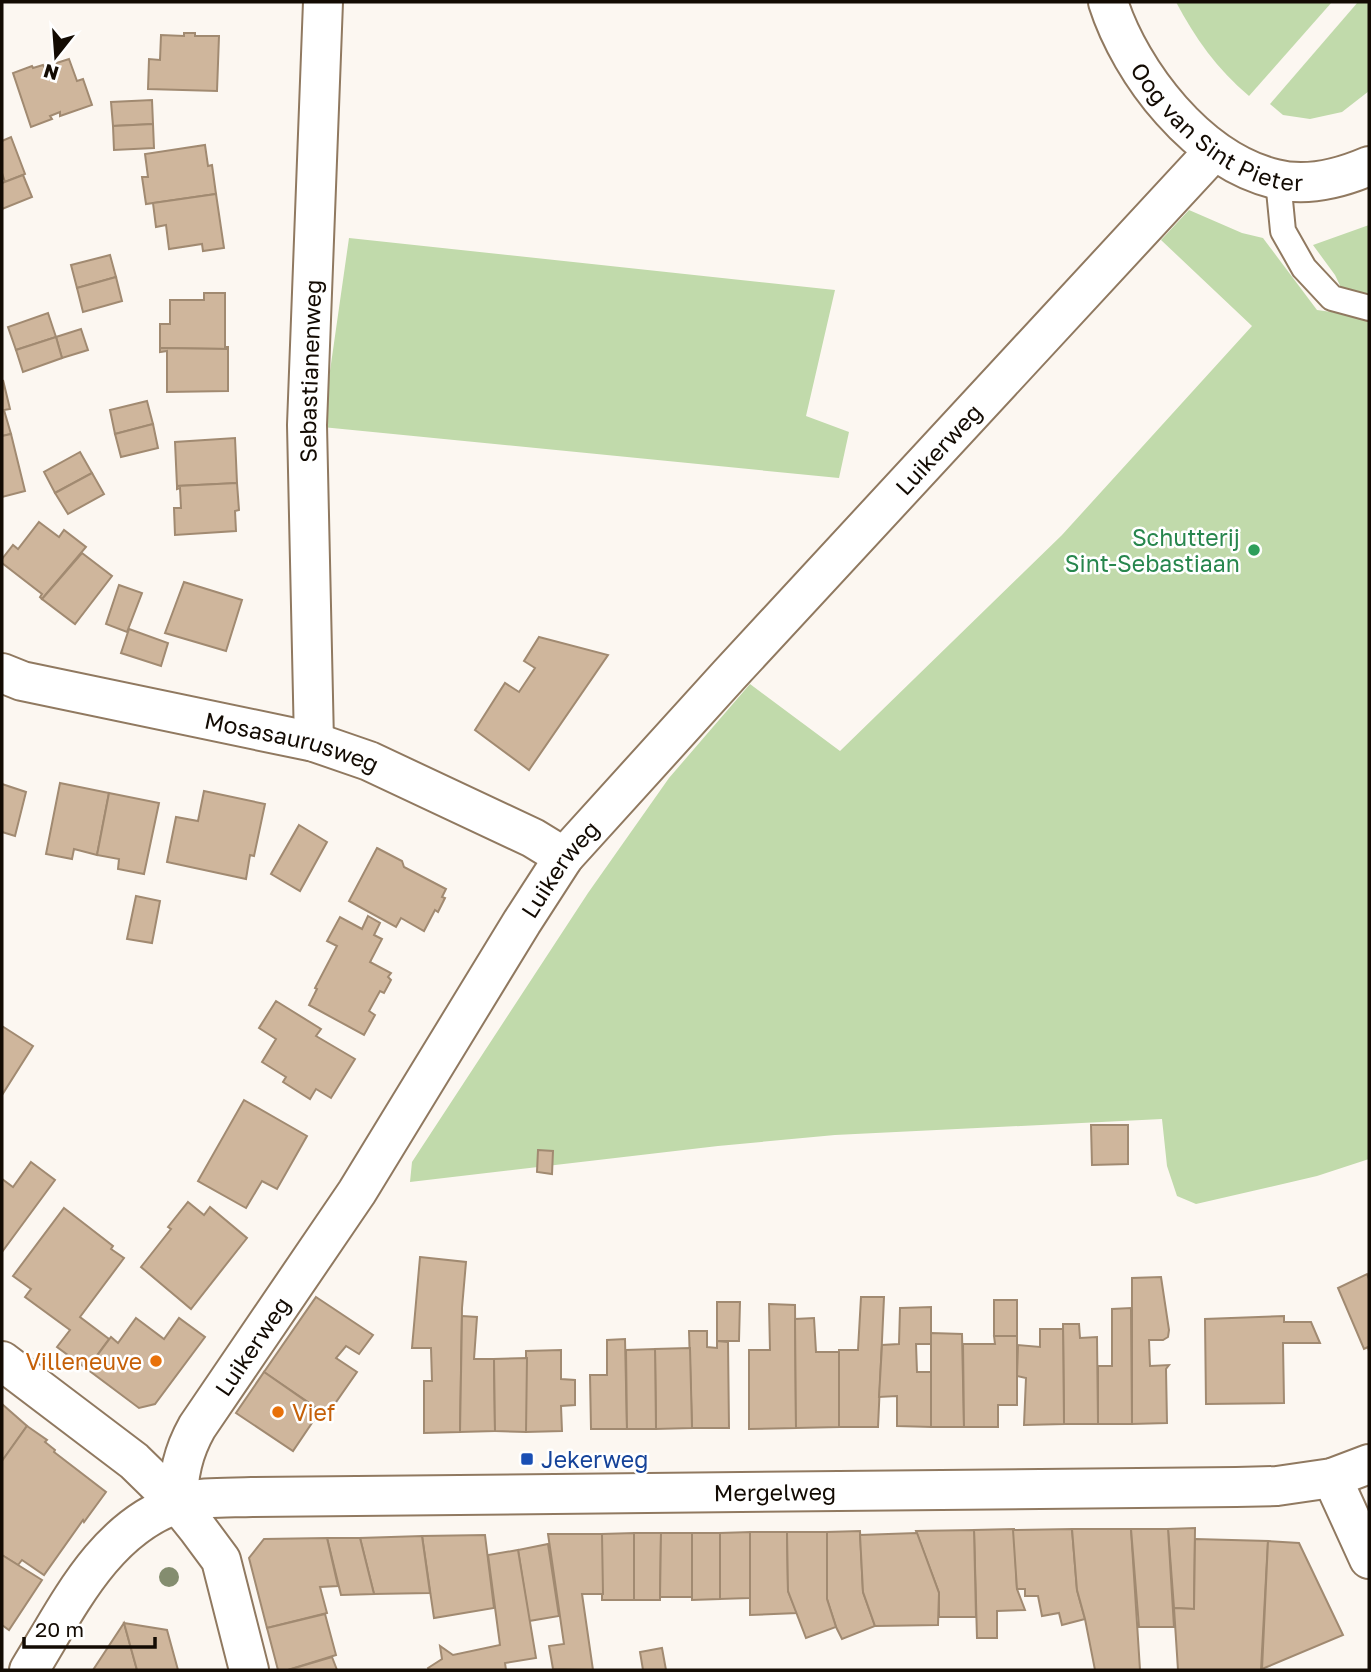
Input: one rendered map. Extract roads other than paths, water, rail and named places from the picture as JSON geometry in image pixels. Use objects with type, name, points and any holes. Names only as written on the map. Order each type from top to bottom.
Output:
[{"type":"street","name":"Oog van Sint Pieter","points":[[1108,2],[1126,46],[1147,80],[1191,130],[1214,150],[1244,168],[1278,180],[1334,178],[1369,166]]},
{"type":"street","name":"Sebastianenweg","points":[[314,742],[307,425],[318,4]]},
{"type":"street","name":"Luikerweg","points":[[178,1504],[178,1481],[186,1448],[197,1427],[357,1192],[564,857],[1214,150]]},
{"type":"street","name":"Mosasaurusweg","points":[[2,673],[22,681],[314,742],[369,761],[533,838],[564,857]]},
{"type":"street","points":[[2,1361],[134,1461],[178,1504],[221,1560],[249,1670]]},
{"type":"street","name":"Mergelweg","points":[[178,1504],[240,1497],[1277,1486],[1332,1478],[1369,1464]]},
{"type":"street","points":[[1332,1478],[1369,1559]]},
{"type":"street","points":[[29,1670],[88,1577],[111,1547],[144,1521],[178,1504]]},
{"type":"lane","points":[[1278,180],[1283,231],[1304,268],[1332,298],[1369,308]]},
{"type":"place","name":"Schutterij Sint-Sebastiaan","points":[[1254,550]]},
{"type":"place","name":"Villeneuve","points":[[156,1361]]},
{"type":"place","name":"Vief","points":[[278,1412]]},
{"type":"place","name":"Jekerweg","points":[[527,1459]]}]
